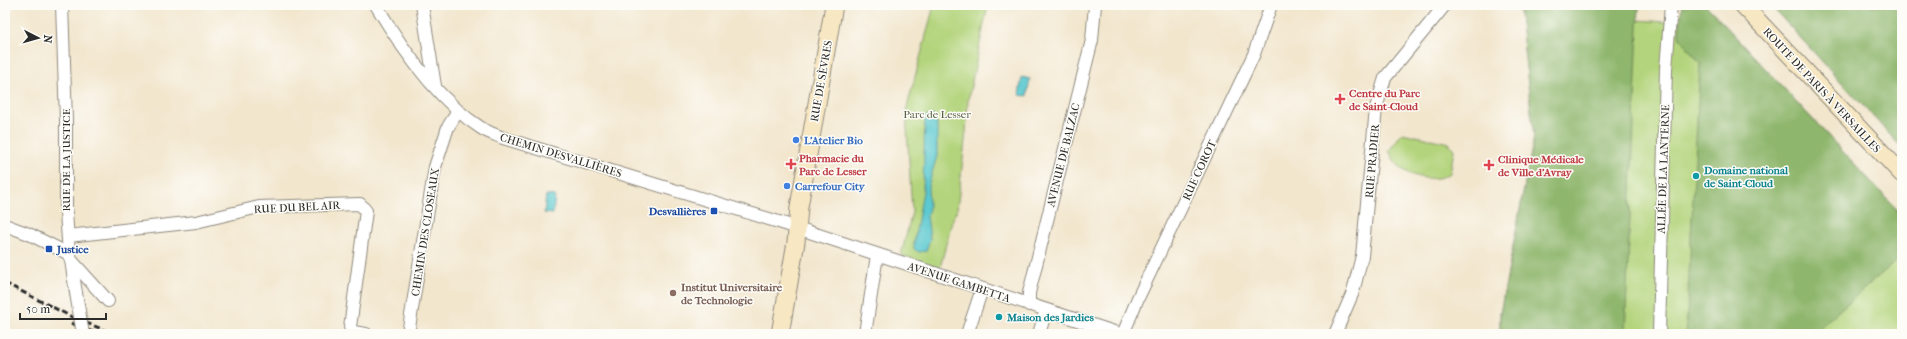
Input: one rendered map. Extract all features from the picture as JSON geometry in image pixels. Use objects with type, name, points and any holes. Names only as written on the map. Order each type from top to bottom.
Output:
[{"type":"main road","name":"RUE DE SÈVRES","points":[[780,334],[798,228],[799,207],[834,5]]},
{"type":"main road","name":"ROUTE DE PARIS À VERSAILLES","points":[[1743,5],[1902,174]]},
{"type":"street","name":"RUE DE LA JUSTICE","points":[[62,5],[68,236],[70,257],[83,334]]},
{"type":"street","name":"CHEMIN DESVALLIÈRES","points":[[376,5],[413,60],[435,86],[458,111],[481,128],[503,138],[798,228]]},
{"type":"street","points":[[422,5],[435,86]]},
{"type":"street","name":"AVENUE DE BALZAC","points":[[1029,305],[1029,293],[1092,40],[1094,5]]},
{"type":"street","name":"RUE COROT","points":[[1122,334],[1254,54],[1271,5]]},
{"type":"street","name":"RUE PRADIER","points":[[1335,334],[1353,292],[1362,256],[1376,108],[1385,78],[1445,5]]},
{"type":"street","name":"ALLÉE DE LA LANTERNE","points":[[1659,334],[1666,69],[1671,5]]},
{"type":"street","name":"CHEMIN DES CLOSEAUX","points":[[408,334],[435,167],[448,127],[458,111]]},
{"type":"street","name":"RUE DU BEL AIR","points":[[68,236],[196,222],[259,206],[360,204],[366,211],[350,327],[353,332],[366,334]]},
{"type":"street","points":[[5,225],[30,234],[70,257],[108,300]]},
{"type":"street","name":"AVENUE GAMBETTA","points":[[798,228],[1029,305],[1122,334]]},
{"type":"street","points":[[864,334],[877,255]]},
{"type":"street","points":[[966,334],[982,289]]},
{"type":"street","points":[[1039,334],[1046,310]]},
{"type":"green space","name":"Parc de Lesser","points":[[934,5],[988,5],[968,100],[957,210],[952,221],[940,268],[901,255],[912,212],[906,111]]},
{"type":"green space","name":"Domaine national de Saint-Cloud","points":[[1519,5],[1639,5],[1638,20],[1680,23],[1682,5],[1706,5],[1902,215],[1902,334],[1500,334],[1500,314],[1534,137]]},
{"type":"green space","points":[[1519,5],[1639,5],[1625,334],[1500,334],[1500,314],[1534,137]]},
{"type":"green space","points":[[1682,5],[1706,5],[1902,215],[1902,256],[1812,334],[1686,334],[1700,63],[1679,37]]},
{"type":"green space","points":[[1770,5],[1902,5],[1902,148]]},
{"type":"green space","points":[[1402,133],[1449,143],[1454,150],[1450,173],[1439,178],[1425,178],[1411,174],[1400,167],[1395,162],[1389,151]]},
{"type":"water","points":[[1022,77],[1030,79],[1027,96],[1019,95]]},
{"type":"water","points":[[930,115],[934,116],[937,125],[937,156],[928,186],[929,208],[927,215],[930,239],[926,251],[919,252],[914,249],[914,243],[923,191],[925,117]]},
{"type":"water","points":[[546,195],[555,196],[553,214],[544,213]]},
{"type":"railway","points":[[5,283],[72,317],[114,334]]},
{"type":"railway","points":[[71,323],[98,334]]},
{"type":"place","name":"Centre du Parc de Saint-Cloud","points":[[1340,99]]},
{"type":"place","name":"L'Atelier Bio","points":[[796,140]]},
{"type":"place","name":"Pharmacie du Parc de Lesser","points":[[791,164]]},
{"type":"place","name":"Clinique Médicale de Ville d'Avray","points":[[1489,165]]},
{"type":"place","name":"Domaine national de Saint-Cloud","points":[[1696,176]]},
{"type":"place","name":"Carrefour City","points":[[787,186]]},
{"type":"place","name":"Desvallières","points":[[714,211]]},
{"type":"place","name":"Justice","points":[[49,249]]},
{"type":"place","name":"Institut Universitaire de Technologie","points":[[673,293]]},
{"type":"place","name":"Maison des Jardies","points":[[999,317]]}]
